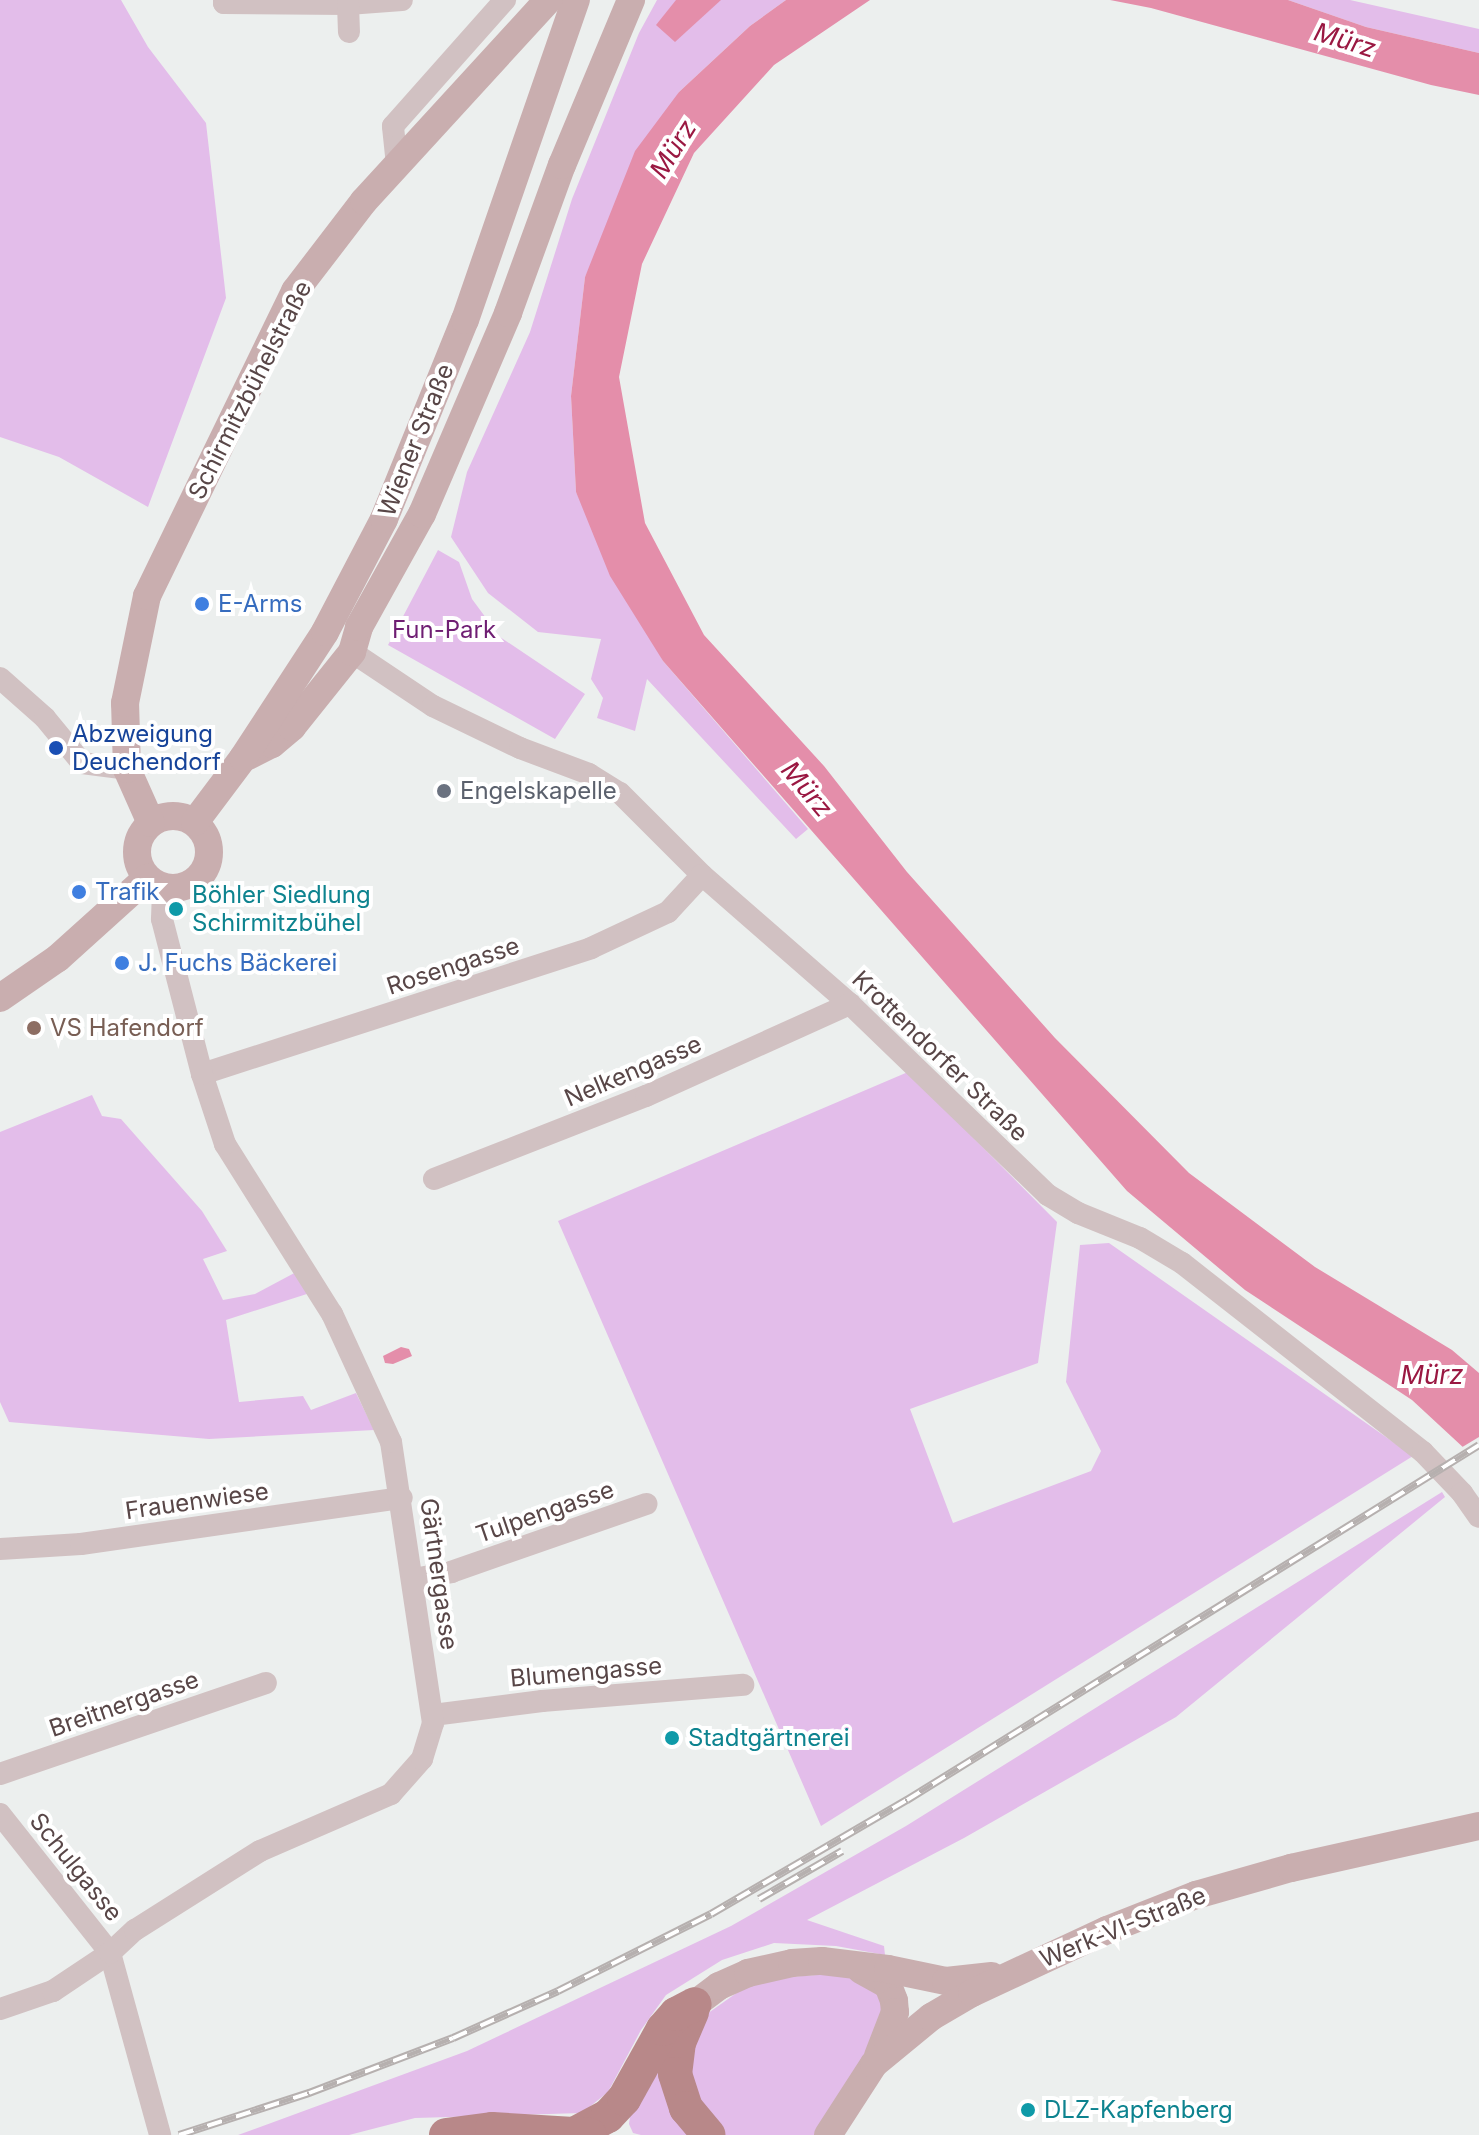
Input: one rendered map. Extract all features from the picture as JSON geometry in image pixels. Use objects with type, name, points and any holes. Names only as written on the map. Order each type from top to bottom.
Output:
[{"type":"highway","points":[[446,2135],[492,2129],[583,2134],[608,2116],[624,2099],[663,2029],[676,2014],[695,2004]]},
{"type":"highway","points":[[695,2004],[679,2042],[675,2074],[686,2108],[709,2135]]},
{"type":"highway","points":[[620,2135],[624,2099]]},
{"type":"main road","name":"Schirmitzbühelstraße","points":[[127,765],[125,703],[147,596],[295,291],[364,201],[548,0]]},
{"type":"main road","points":[[243,758],[256,754],[292,727],[352,652],[359,627],[422,514],[496,342],[562,165],[631,0]]},
{"type":"main road","name":"Wiener Straße","points":[[195,822],[243,758],[325,632],[384,519],[465,320],[572,12]]},
{"type":"main road","points":[[127,765],[151,823]]},
{"type":"main road","points":[[0,998],[58,958],[155,882],[190,884],[207,866],[209,843],[195,822],[171,815],[151,823],[137,847],[138,861],[155,882]]},
{"type":"main road","name":"Werk-VI-Straße","points":[[828,2135],[874,2064],[931,2017],[1031,1966],[1196,1895],[1291,1868],[1479,1826]]},
{"type":"main road","points":[[695,2004],[719,1986],[770,1967],[822,1961],[888,1969],[902,1980],[926,1987],[933,2001],[931,2017]]},
{"type":"main road","points":[[902,1980],[975,1981],[1031,1966]]},
{"type":"main road","points":[[874,2064],[895,2012],[902,1980]]},
{"type":"street","points":[[224,0],[224,3],[348,4],[402,0]]},
{"type":"street","points":[[397,165],[393,126],[505,0]]},
{"type":"street","points":[[348,4],[349,32]]},
{"type":"street","name":"Krottendorfer Straße","points":[[352,652],[433,706],[609,786],[702,875],[850,1004],[1048,1195],[1078,1213],[1140,1238],[1182,1263],[1423,1452],[1462,1493],[1479,1517]]},
{"type":"street","points":[[0,678],[45,718],[82,763],[127,765]]},
{"type":"street","name":"Rosengasse","points":[[202,1074],[591,948],[668,912],[702,875]]},
{"type":"street","name":"Gärtnergasse","points":[[0,2009],[53,1991],[110,1953],[135,1930],[260,1851],[391,1794],[422,1759],[430,1741],[433,1715],[391,1442],[354,1358],[306,1270],[229,1151],[202,1074],[155,882]]},
{"type":"street","name":"Nelkengasse","points":[[434,1179],[646,1096],[850,1004]]},
{"type":"street","name":"Frauenwiese","points":[[0,1549],[81,1544],[402,1498]]},
{"type":"street","name":"Tulpengasse","points":[[413,1579],[451,1572],[646,1504]]},
{"type":"street","name":"Breitnergasse","points":[[0,1774],[266,1683]]},
{"type":"street","name":"Blumengasse","points":[[433,1715],[587,1697],[743,1685]]},
{"type":"street","name":"Schulgasse","points":[[0,1814],[110,1953]]},
{"type":"street","points":[[110,1953],[160,2135]]},
{"type":"green space","points":[[0,0],[121,0],[148,47],[206,123],[226,298],[148,507],[59,457],[0,437]]},
{"type":"green space","points":[[657,0],[786,0],[750,26],[679,92],[585,277],[571,396],[576,492],[663,661],[808,829],[796,839],[647,679],[635,731],[597,718],[603,698],[591,679],[601,639],[538,632],[488,593],[451,537],[467,472],[530,332],[572,199],[639,33]]},
{"type":"green space","points":[[1288,0],[1350,0],[1479,29],[1479,53],[1366,27]]},
{"type":"green space","name":"Fun-Park","points":[[438,550],[459,562],[472,599],[500,637],[585,694],[555,739],[388,645]]},
{"type":"green space","points":[[908,1072],[1057,1222],[1038,1363],[910,1409],[953,1523],[1091,1471],[1101,1451],[1066,1382],[1080,1245],[1109,1243],[1413,1456],[821,1826],[558,1221]]},
{"type":"green space","points":[[92,1095],[102,1116],[121,1119],[202,1211],[227,1251],[203,1259],[223,1300],[255,1294],[300,1270],[313,1292],[226,1320],[239,1402],[303,1396],[311,1410],[356,1393],[374,1430],[209,1439],[9,1422],[0,1402],[0,1132]]},
{"type":"green space","points":[[1442,1492],[1445,1497],[1176,1717],[964,1838],[807,1920],[884,1946],[885,1955],[836,1946],[774,1943],[722,1960],[666,1995],[641,2030],[608,2092],[582,2113],[415,2118],[349,2135],[238,2135],[467,2051],[731,1926],[906,1826]]},
{"type":"green space","points":[[831,1974],[858,1979],[879,1991],[887,2004],[882,2030],[817,2135],[724,2135],[689,2085],[688,2041],[704,2016],[745,1987],[774,1978]]},
{"type":"green space","points":[[666,2038],[694,2135],[641,2135],[633,2133],[629,2124],[631,2109]]},
{"type":"water","points":[[676,0],[721,0],[675,42],[656,25]]},
{"type":"water","name":"Mürz","points":[[786,0],[870,0],[774,65],[694,153],[642,264],[619,377],[645,523],[704,635],[824,766],[907,872],[1055,1038],[1189,1173],[1315,1267],[1452,1350],[1479,1373],[1479,1462],[1412,1400],[1245,1290],[1127,1191],[663,661],[610,576],[576,492],[571,396],[585,277],[635,151],[679,92],[750,26]]},
{"type":"water","name":"Mürz","points":[[1110,0],[1288,0],[1366,27],[1479,53],[1479,95],[1431,85],[1151,8]]},
{"type":"water","points":[[401,1347],[409,1349],[412,1356],[393,1364],[385,1363],[383,1356]]},
{"type":"pier","points":[[1479,1437],[1479,1466],[1459,1449]]},
{"type":"railway","points":[[179,2135],[309,2093],[453,2038],[558,1991],[711,1914],[907,1800],[1479,1445]]},
{"type":"railway","points":[[759,1899],[842,1851]]},
{"type":"place","name":"E-Arms","points":[[202,604]]},
{"type":"place","name":"Abzweigung Deuchendorf","points":[[56,748]]},
{"type":"place","name":"Engelskapelle","points":[[444,791]]},
{"type":"place","name":"Trafik","points":[[79,892]]},
{"type":"place","name":"Böhler Siedlung Schirmitzbühel","points":[[176,909]]},
{"type":"place","name":"J. Fuchs Bäckerei","points":[[122,963]]},
{"type":"place","name":"VS Hafendorf","points":[[34,1028]]},
{"type":"place","name":"Stadtgärtnerei","points":[[672,1738]]},
{"type":"place","name":"DLZ-Kapfenberg","points":[[1028,2110]]}]
